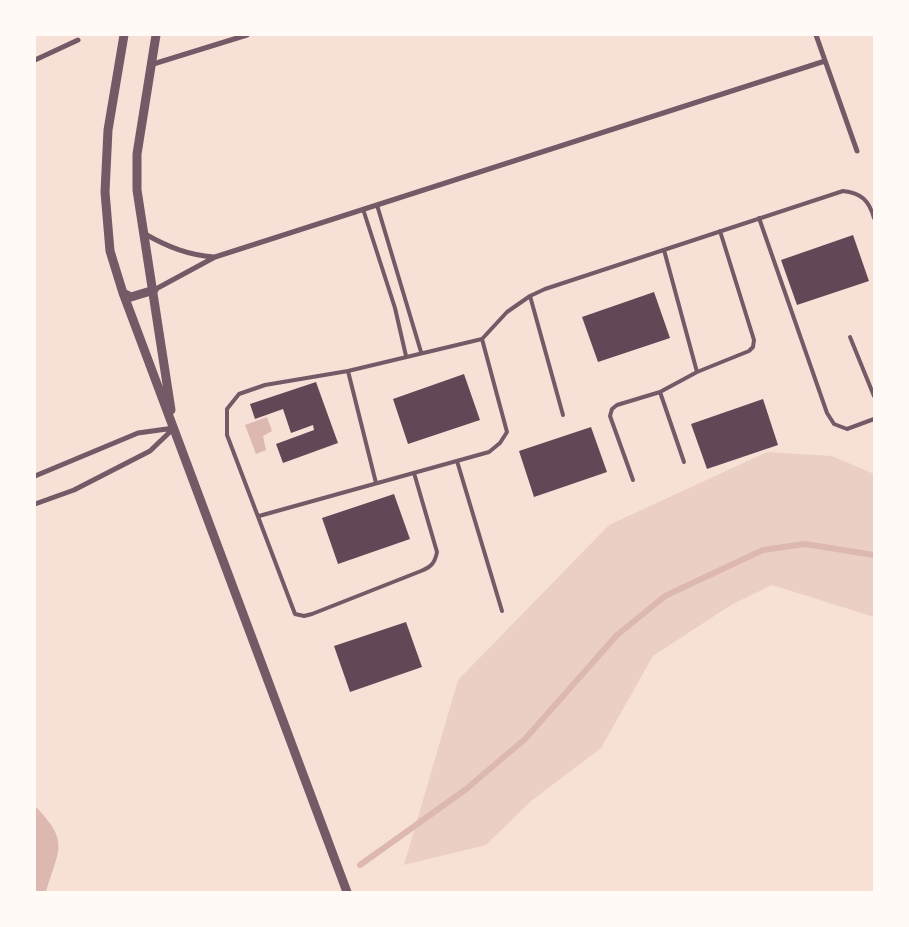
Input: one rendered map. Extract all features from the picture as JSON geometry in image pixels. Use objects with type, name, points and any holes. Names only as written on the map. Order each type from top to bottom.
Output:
[{"type":"street","points":[[124,35],[108,130],[105,192],[110,251],[123,293],[347,892]]},
{"type":"street","points":[[156,35],[138,154],[137,190],[174,428]]},
{"type":"street","points":[[150,65],[246,35]]},
{"type":"street","points":[[816,35],[858,151]]},
{"type":"street","points":[[35,60],[78,40]]},
{"type":"street","points":[[123,293],[131,297],[154,290],[215,257],[826,61]]},
{"type":"street","points":[[145,234],[166,246],[190,255],[215,257]]},
{"type":"street","points":[[35,476],[138,433],[174,428]]},
{"type":"street","points":[[35,504],[74,490],[150,451],[174,428]]},
{"type":"lane","points":[[414,473],[437,552],[435,561],[421,571],[304,616],[295,614],[227,435],[227,408],[240,394],[265,385],[348,371],[421,352],[482,339],[507,312],[530,296],[843,191],[856,192],[870,204],[874,218]]},
{"type":"lane","points":[[376,205],[408,303],[421,352]]},
{"type":"lane","points":[[364,209],[395,308],[406,356]]},
{"type":"lane","points":[[758,218],[827,412],[834,424],[847,429],[874,419]]},
{"type":"lane","points":[[633,480],[610,416],[612,410],[617,405],[660,392],[697,372],[749,351],[753,347],[754,340],[720,231]]},
{"type":"lane","points":[[664,250],[697,372]]},
{"type":"lane","points":[[530,296],[563,415]]},
{"type":"lane","points":[[850,337],[874,396]]},
{"type":"lane","points":[[258,516],[489,452],[500,443],[506,432],[482,339]]},
{"type":"lane","points":[[348,371],[376,483]]},
{"type":"lane","points":[[660,392],[684,462]]},
{"type":"lane","points":[[457,461],[502,611]]},
{"type":"shaded area","points":[[267,417],[272,431],[263,436],[266,450],[256,454],[245,425]]},
{"type":"shaded area","points":[[767,452],[832,456],[874,474],[874,617],[772,585],[731,605],[653,656],[601,748],[530,802],[486,845],[404,865],[458,680],[609,525]]},
{"type":"shaded area","points":[[35,806],[53,828],[59,846],[46,892],[35,892]]},
{"type":"building","points":[[853,235],[869,281],[797,305],[781,260]]},
{"type":"building","points":[[654,292],[670,338],[598,362],[582,317]]},
{"type":"building","points":[[464,374],[480,420],[408,444],[393,399]]},
{"type":"building","points":[[316,382],[338,443],[283,463],[276,444],[314,430],[313,425],[291,433],[283,409],[255,419],[250,404]]},
{"type":"building","points":[[763,399],[778,445],[707,469],[691,424]]},
{"type":"building","points":[[591,427],[607,472],[534,497],[519,451]]},
{"type":"building","points":[[394,494],[410,539],[338,564],[322,518]]},
{"type":"building","points":[[406,622],[422,667],[350,692],[334,646]]},
{"type":"waterway","points":[[360,865],[465,790],[525,739],[617,635],[665,596],[763,550],[805,544],[874,555]]}]
